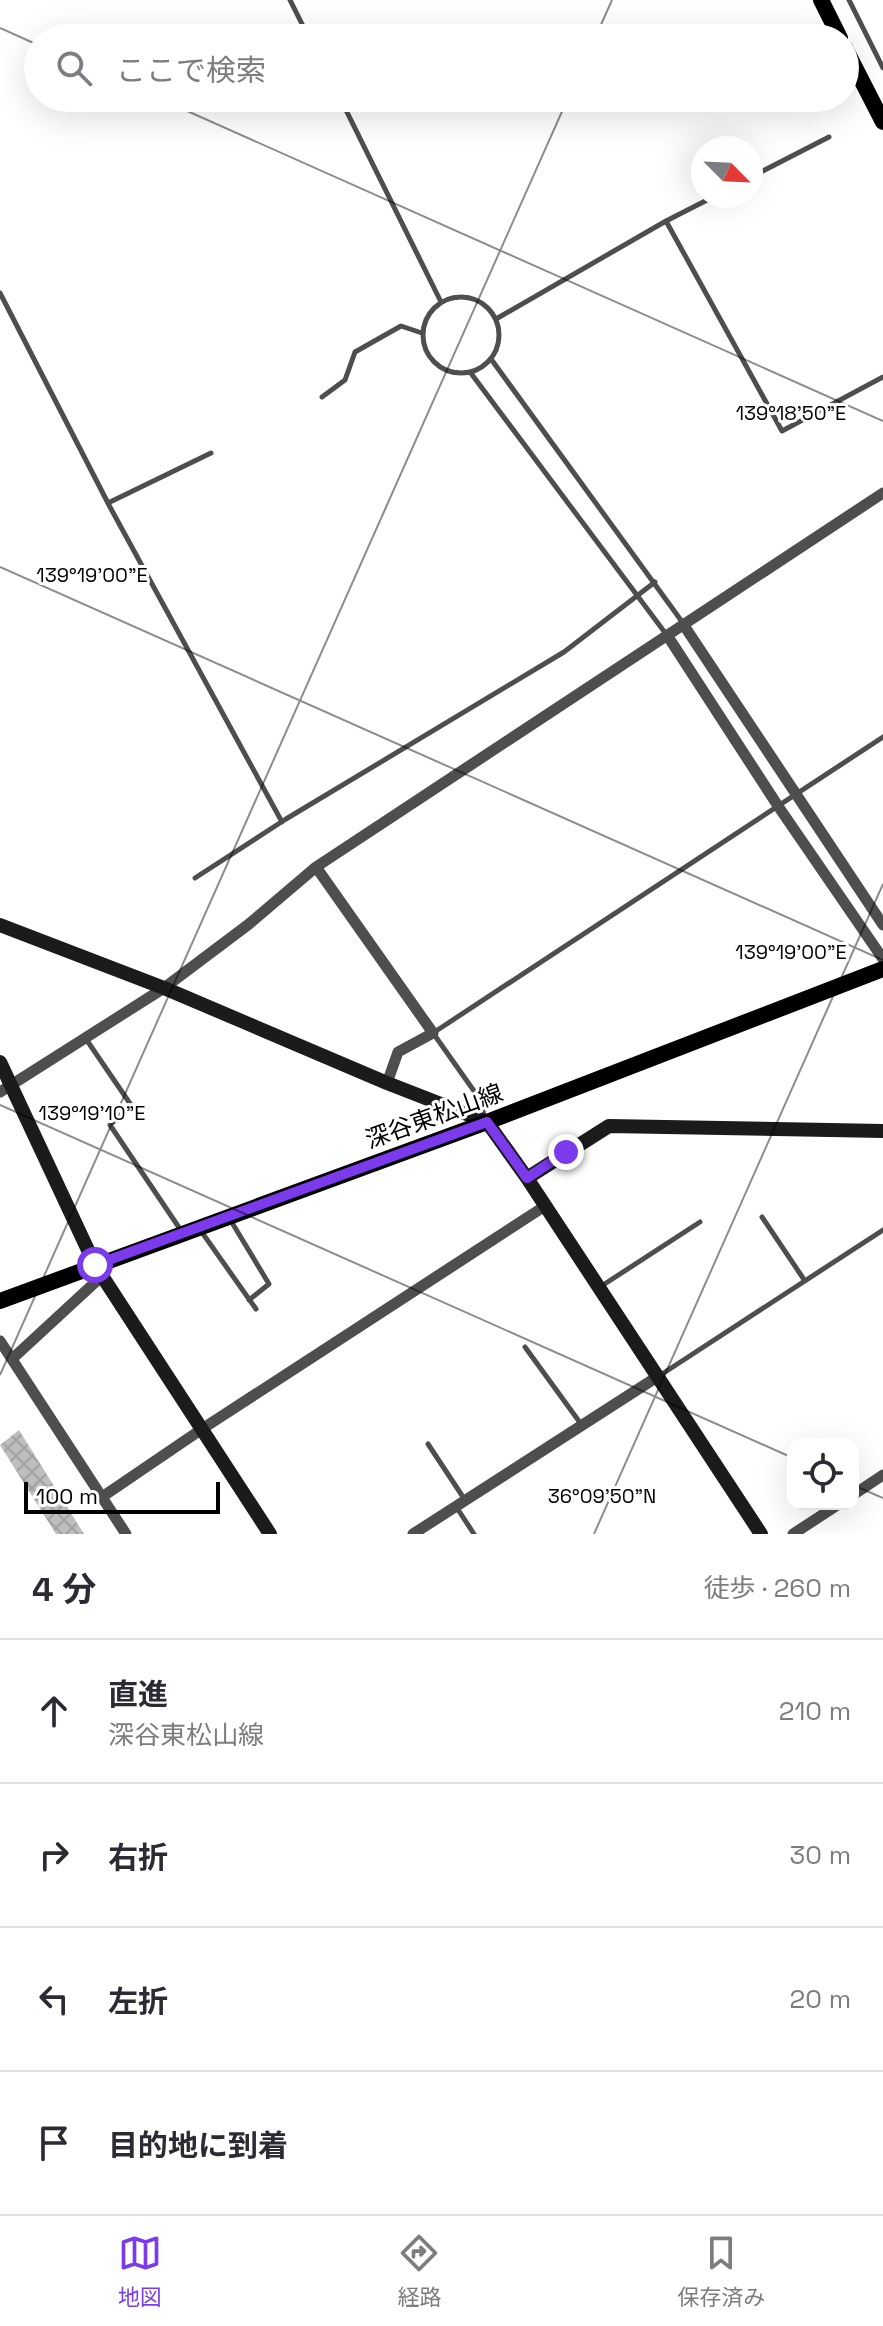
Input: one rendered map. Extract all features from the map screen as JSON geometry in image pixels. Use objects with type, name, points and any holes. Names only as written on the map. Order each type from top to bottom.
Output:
[{"type":"main road","points":[[821,0],[833,24]]},
{"type":"main road","points":[[859,75],[883,122]]},
{"type":"main road","name":"深谷東松山線","points":[[0,1301],[98,1270],[191,1230],[487,1122],[883,969]]},
{"type":"street","points":[[6,1088],[164,988],[249,924],[316,867],[883,493]]},
{"type":"street","points":[[683,624],[883,925]]},
{"type":"street","points":[[667,635],[778,806],[883,959]]},
{"type":"street","points":[[316,867],[433,1033],[398,1052],[387,1083]]},
{"type":"street","points":[[0,925],[164,988],[487,1122],[761,1534]]},
{"type":"street","points":[[0,1062],[6,1088],[98,1270],[270,1534]]},
{"type":"street","points":[[527,1178],[609,1126],[883,1131]]},
{"type":"street","points":[[102,1497],[545,1206]]},
{"type":"street","points":[[12,1359],[98,1270]]},
{"type":"street","points":[[0,1341],[126,1534]]},
{"type":"street","points":[[413,1534],[657,1377]]},
{"type":"street","points":[[859,1491],[883,1475]]},
{"type":"street","points":[[793,1534],[830,1510]]},
{"type":"lane","points":[[290,0],[302,24]]},
{"type":"lane","points":[[849,0],[883,68]]},
{"type":"lane","points":[[347,112],[441,302]]},
{"type":"lane","points":[[763,171],[829,137]]},
{"type":"lane","points":[[496,319],[691,208]]},
{"type":"lane","points":[[666,221],[782,431],[883,377]]},
{"type":"lane","points":[[0,293],[108,503],[282,822]]},
{"type":"lane","points":[[466,296],[489,308],[496,319],[499,340],[491,359],[481,367],[470,372],[446,371],[428,356],[422,333],[431,310],[441,302],[466,296]]},
{"type":"lane","points":[[322,397],[345,380],[355,352],[401,326],[422,333]]},
{"type":"lane","points":[[491,359],[683,624]]},
{"type":"lane","points":[[470,372],[667,635]]},
{"type":"lane","points":[[108,503],[211,453]]},
{"type":"lane","points":[[195,878],[564,652],[655,582]]},
{"type":"lane","points":[[487,1122],[479,1098],[433,1033],[883,737]]},
{"type":"lane","points":[[86,1039],[131,1105],[110,1125],[256,1309]]},
{"type":"lane","points":[[228,1216],[269,1284],[249,1300]]},
{"type":"lane","points":[[762,1217],[805,1281]]},
{"type":"lane","points":[[599,1288],[700,1222]]},
{"type":"lane","points":[[657,1377],[883,1230]]},
{"type":"lane","points":[[525,1347],[582,1426]]},
{"type":"lane","points":[[428,1444],[461,1503],[474,1534]]},
{"type":"building","points":[[19,1430],[84,1534],[56,1534],[0,1445]]},
{"type":"route","points":[[95,1265],[487,1122],[527,1178],[566,1152]]}]
